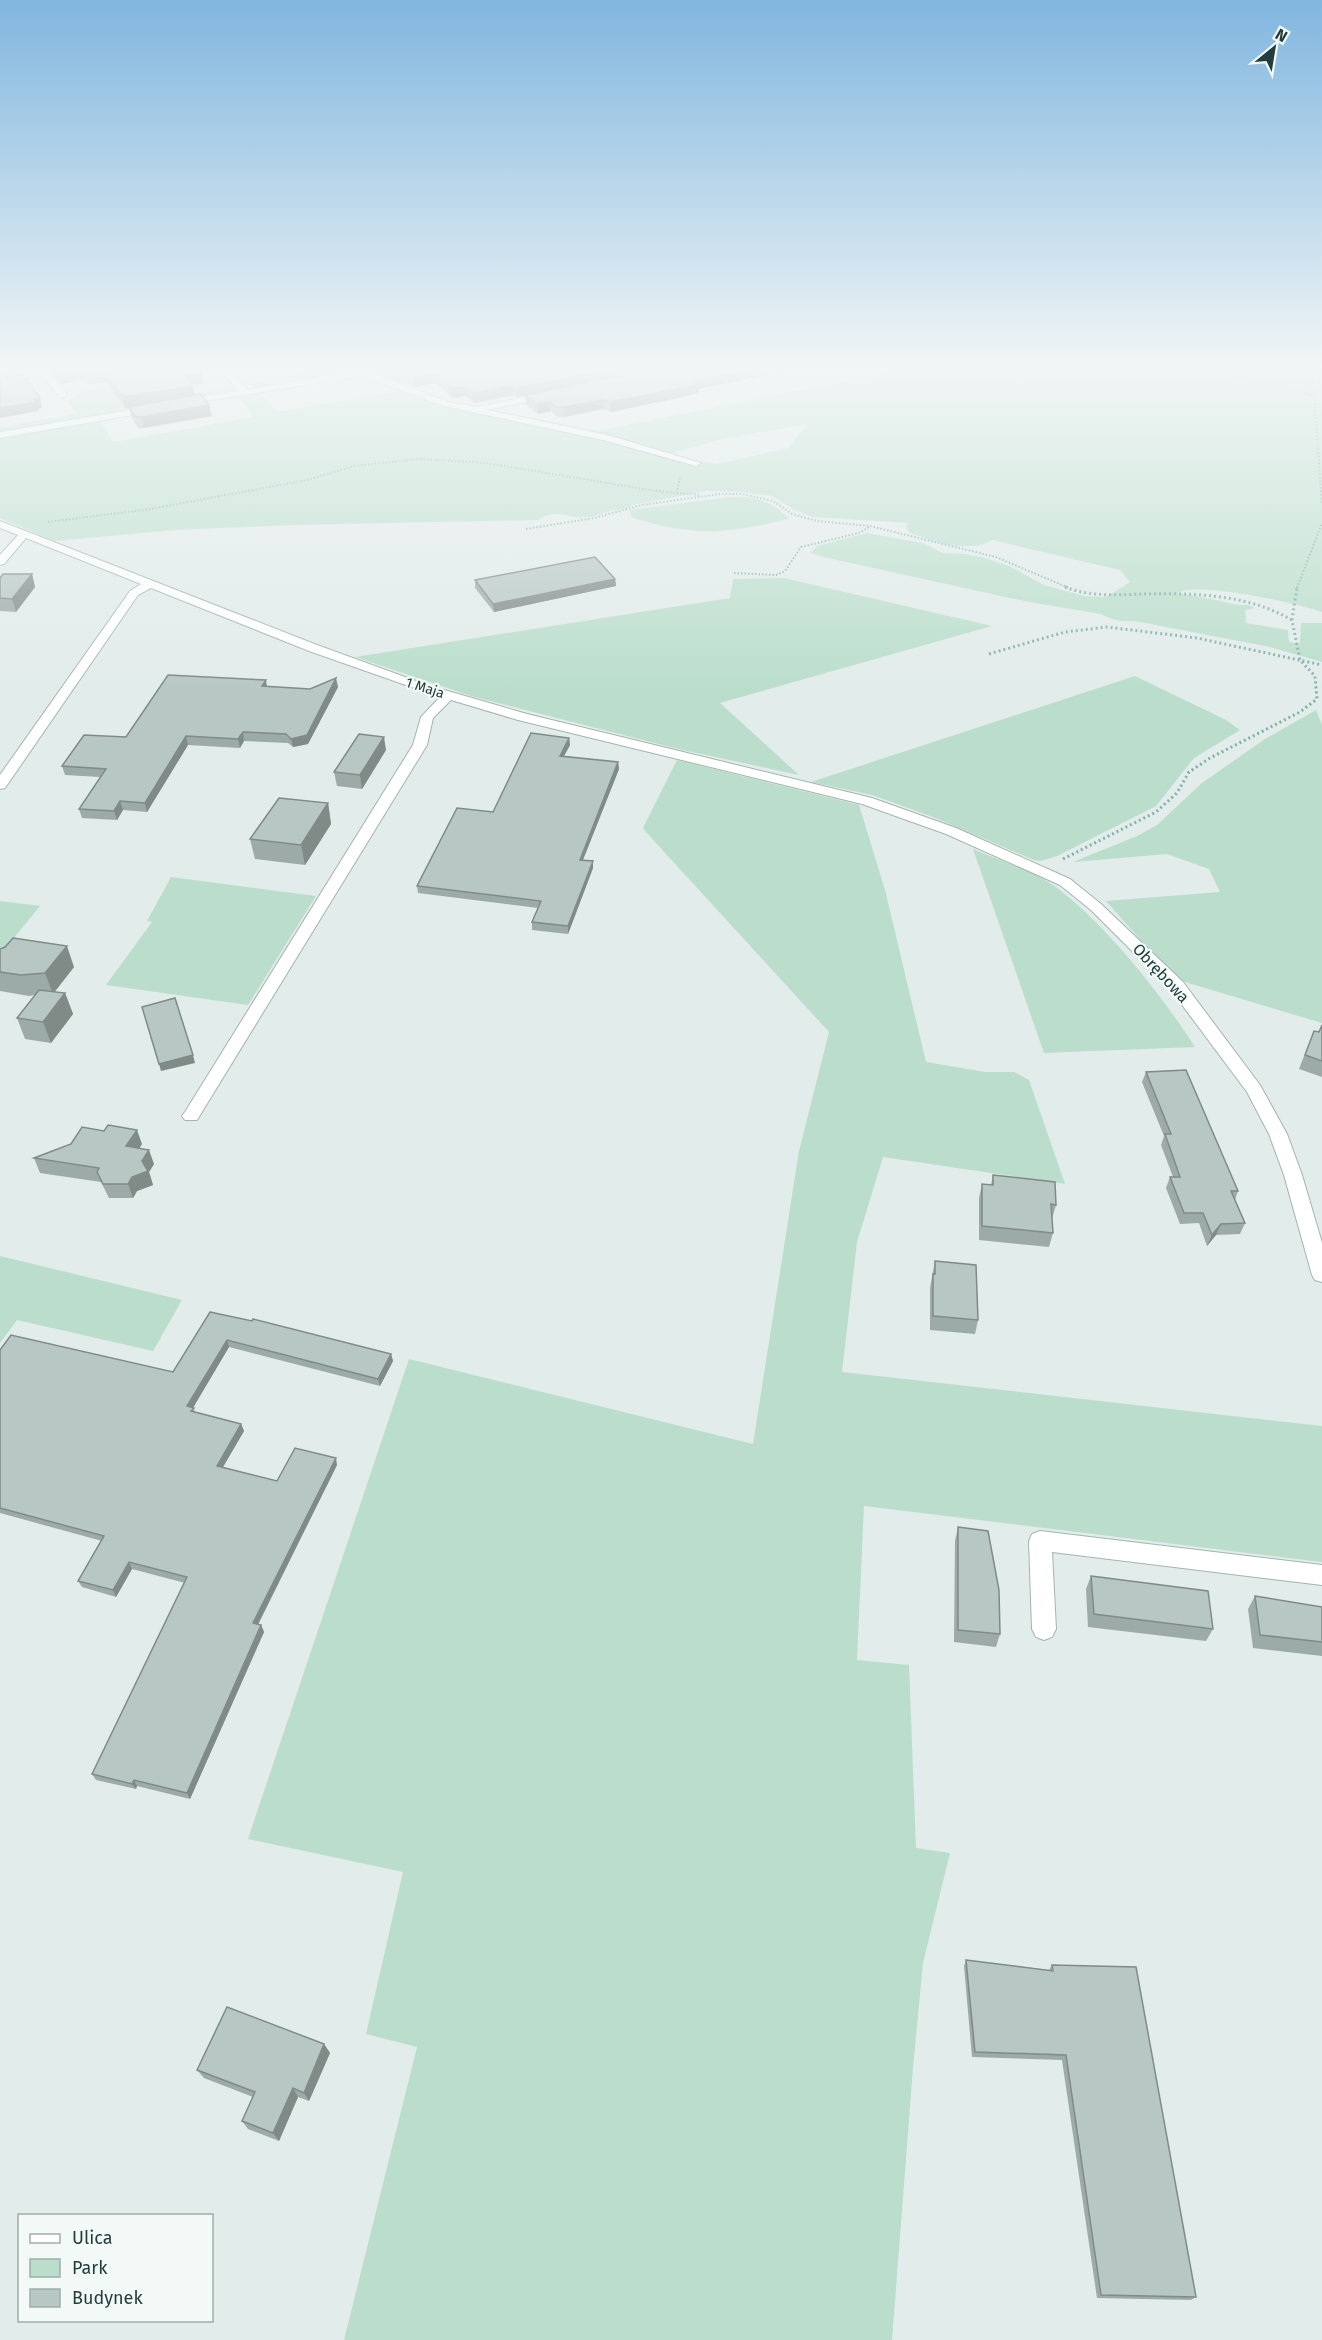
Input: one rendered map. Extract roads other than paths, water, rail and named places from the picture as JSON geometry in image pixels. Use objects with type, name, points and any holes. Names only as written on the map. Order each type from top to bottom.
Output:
[{"type":"street","name":"1 Maja","points":[[3,526],[314,648],[448,696],[523,717],[867,801]]},
{"type":"street","points":[[0,562],[24,534]]},
{"type":"street","points":[[0,785],[134,593],[149,584]]},
{"type":"street","points":[[191,1116],[420,745],[427,717],[448,696]]},
{"type":"street","name":"Obrębowa","points":[[867,801],[951,831],[1065,882],[1096,907],[1177,986],[1254,1089],[1278,1134],[1293,1174],[1322,1275]]},
{"type":"street","points":[[1044,1629],[1040,1541],[1322,1575]]}]
